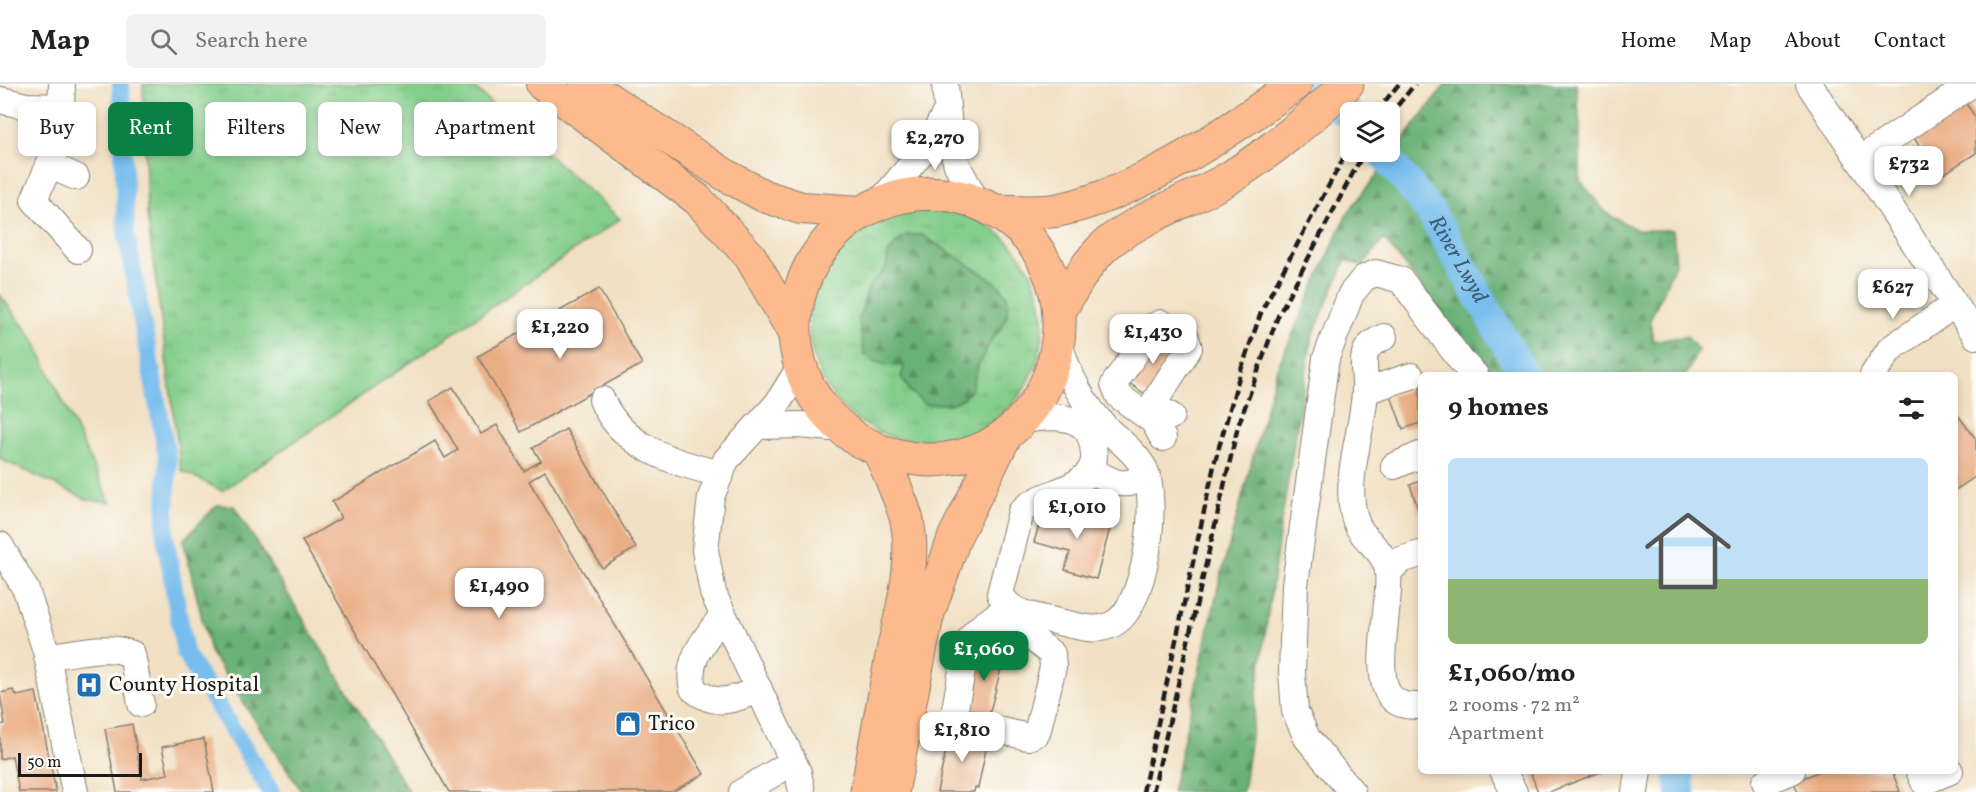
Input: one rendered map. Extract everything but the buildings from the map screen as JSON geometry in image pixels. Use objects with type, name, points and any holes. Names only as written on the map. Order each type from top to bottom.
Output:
[{"type":"highway","points":[[985,207],[1055,211],[1109,194],[1148,176],[1258,111],[1295,84]]},
{"type":"highway","points":[[1060,310],[1086,266],[1108,244],[1133,227],[1227,179],[1297,130],[1347,84]]},
{"type":"highway","points":[[892,792],[927,616],[955,536],[1012,428],[1043,390],[1053,368],[1059,343],[1060,310],[1051,276],[1034,245],[1022,232],[985,207],[953,196],[929,193],[904,196],[870,207],[835,232],[810,264],[797,303],[795,335],[800,367],[814,396],[842,429],[877,450],[903,458],[930,460],[956,457],[982,449],[1012,428]]},
{"type":"highway","points":[[867,792],[906,586],[910,551],[907,522],[902,505],[877,450]]},
{"type":"main road","points":[[542,84],[698,199],[750,256],[795,335]]},
{"type":"main road","points":[[586,84],[727,176],[764,196],[801,208],[870,207]]},
{"type":"street","points":[[945,84],[950,140],[957,165],[985,207]]},
{"type":"street","points":[[1809,84],[1976,336]]},
{"type":"street","points":[[1859,160],[1972,84]]},
{"type":"street","points":[[0,100],[26,106],[61,95],[60,130],[49,165],[34,200],[78,250]]},
{"type":"street","points":[[870,207],[928,145],[947,110]]},
{"type":"street","points":[[49,165],[76,177]]},
{"type":"street","points":[[1352,792],[1307,738],[1295,711],[1292,673],[1295,585],[1326,358],[1351,294],[1365,278],[1376,273],[1401,280],[1461,362],[1472,372]]},
{"type":"street","points":[[1875,372],[1890,349],[1954,305]]},
{"type":"street","points":[[1384,336],[1370,344],[1364,356],[1365,391],[1350,500],[1357,525],[1382,555],[1388,572],[1383,652],[1384,684],[1390,697],[1402,705],[1418,706]]},
{"type":"street","points":[[1012,428],[1051,416],[1066,418],[1080,424],[1092,441],[1091,469],[1074,483],[1028,506],[1021,512],[1000,585],[1000,594],[1014,611],[1089,628],[1113,624],[1125,615],[1133,600],[1151,529],[1151,496],[1146,474],[1134,455],[1080,396],[1059,343]]},
{"type":"street","points":[[800,367],[777,404],[726,460],[711,497],[705,550],[713,593],[793,762],[802,792]]},
{"type":"street","points":[[1365,391],[1411,376]]},
{"type":"street","points":[[602,400],[605,408],[634,441],[662,457],[721,474]]},
{"type":"street","points":[[757,426],[800,425],[842,429]]},
{"type":"street","points":[[1394,465],[1418,456]]},
{"type":"street","points":[[1091,469],[1114,483],[1126,485],[1146,474]]},
{"type":"street","points":[[0,545],[26,590],[48,656],[75,792]]},
{"type":"street","points":[[1388,572],[1401,560],[1418,555]]},
{"type":"street","points":[[984,625],[1033,639],[1052,654],[1053,667],[1037,733],[1029,737],[960,721],[955,717],[972,636],[984,625],[998,617],[1008,606]]},
{"type":"street","points":[[723,615],[701,645],[692,663],[690,677],[693,689],[715,702],[730,701],[759,689]]},
{"type":"street","points":[[48,656],[108,648],[119,648],[132,654],[141,704]]},
{"type":"street","points":[[742,792],[793,762]]},
{"type":"street","points":[[1505,774],[1514,792]]},
{"type":"street","points":[[1635,792],[1638,774]]},
{"type":"street","points":[[1765,782],[1785,774]]},
{"type":"street","points":[[1920,774],[1924,782],[1943,774]]},
{"type":"street","points":[[1951,774],[1959,792]]},
{"type":"green space","points":[[143,84],[470,84],[490,102],[414,102],[414,156],[550,156],[620,219],[222,491],[181,470],[147,214],[145,156],[193,156],[193,102],[144,102]]},
{"type":"green space","points":[[1446,84],[1576,84],[1580,123],[1580,180],[1606,213],[1637,230],[1673,230],[1676,262],[1650,320],[1653,341],[1687,336],[1698,350],[1687,372],[1489,372],[1384,239],[1362,266],[1346,260],[1312,337],[1280,529],[1243,792],[1172,792],[1219,583],[1276,371],[1347,214],[1387,162],[1400,162],[1400,144]]},
{"type":"green space","points":[[926,208],[949,210],[971,217],[991,228],[1009,242],[1023,260],[1034,280],[1041,302],[1043,325],[1041,348],[1034,370],[1023,390],[1009,408],[991,422],[971,433],[949,440],[926,442],[903,440],[881,433],[861,422],[843,408],[829,390],[818,370],[811,348],[809,325],[811,302],[818,280],[829,260],[843,242],[861,228],[881,217],[903,210]]},
{"type":"green space","points":[[907,235],[922,235],[994,281],[1007,295],[1008,312],[1001,329],[992,339],[979,363],[971,390],[962,399],[951,404],[924,404],[910,391],[901,377],[904,365],[883,364],[864,354],[859,319],[869,286],[886,269],[888,254],[897,242]]},
{"type":"green space","points":[[0,295],[34,340],[110,502],[88,500],[0,459]]},
{"type":"green space","points":[[217,505],[234,506],[409,792],[302,792],[210,652],[183,540]]},
{"type":"waterway","points":[[121,84],[126,233],[168,461],[165,536],[185,653],[271,792]]},
{"type":"waterway","name":"River Lwyd","points":[[1300,84],[1340,109]]},
{"type":"waterway","name":"River Lwyd","points":[[1390,162],[1430,211],[1522,372]]},
{"type":"waterway","name":"River Lwyd","points":[[1678,774],[1681,792]]},
{"type":"railway","points":[[1384,102],[1399,84]]},
{"type":"railway","points":[[1400,102],[1415,84]]},
{"type":"railway","points":[[1143,792],[1215,461],[1241,370],[1262,310],[1341,162]]},
{"type":"railway","points":[[1153,792],[1238,426],[1278,316],[1359,162]]},
{"type":"place","name":"County Hospital","points":[[89,685]]},
{"type":"place","name":"Trico","points":[[628,724]]}]
